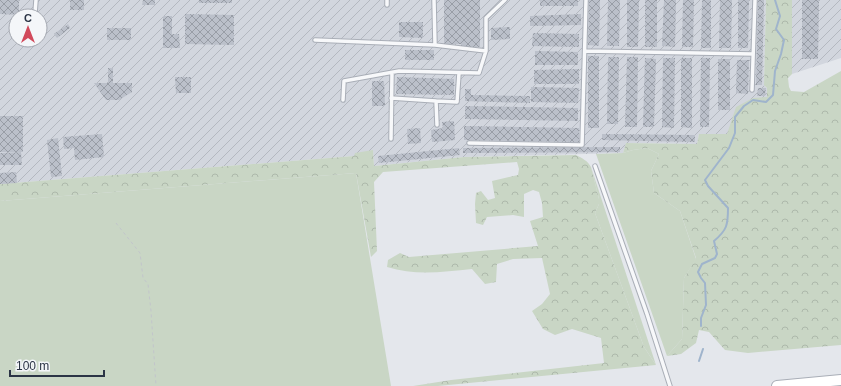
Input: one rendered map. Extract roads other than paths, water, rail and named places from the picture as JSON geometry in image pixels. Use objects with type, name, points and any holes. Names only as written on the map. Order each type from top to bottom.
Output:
[{"type":"main road","points":[[777,386],[841,380]]},
{"type":"lane","points":[[387,0],[387,5]]},
{"type":"lane","points":[[434,0],[435,45]]},
{"type":"lane","points":[[343,100],[344,81],[399,71],[479,73],[486,51],[486,18],[505,0]]},
{"type":"lane","points":[[469,143],[582,145],[586,0]]},
{"type":"lane","points":[[752,90],[755,0]]},
{"type":"lane","points":[[315,40],[435,45],[486,51]]},
{"type":"lane","points":[[585,51],[753,54]]},
{"type":"lane","points":[[391,98],[457,102],[459,72]]},
{"type":"lane","points":[[391,139],[392,73]]},
{"type":"lane","points":[[436,101],[437,125]]},
{"type":"lane","points":[[596,166],[670,386]]},
{"type":"waterway","points":[[701,326],[701,318],[706,305],[705,283],[698,272],[702,264],[715,258],[717,254],[714,241],[722,234],[726,227],[728,214],[728,208],[708,186],[705,180],[729,148],[735,133],[735,117],[744,106],[753,100],[766,102],[773,95],[775,71],[784,40],[776,29],[780,16],[775,0]]},
{"type":"waterway","points":[[699,361],[703,349]]}]
